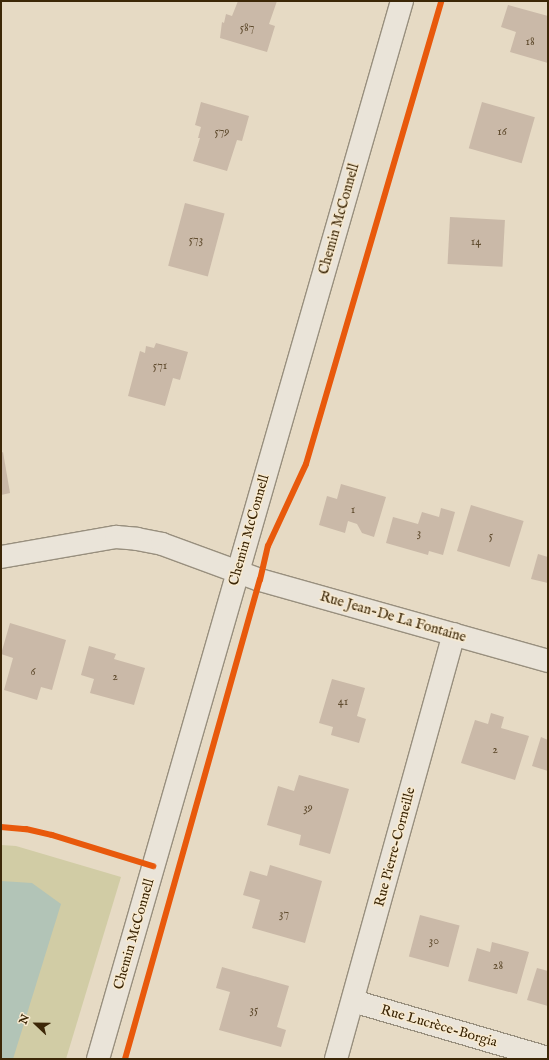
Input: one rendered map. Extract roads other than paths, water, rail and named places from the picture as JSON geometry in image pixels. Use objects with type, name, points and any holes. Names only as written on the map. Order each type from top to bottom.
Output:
[{"type":"street","name":"Chemin McConnell","points":[[98,1059],[402,1]]},
{"type":"street","name":"Rue Jean-De La Fontaine","points":[[1,557],[116,537],[162,544],[260,580],[548,662]]},
{"type":"street","name":"Rue Pierre-Corneille","points":[[336,1059],[454,634]]},
{"type":"street","name":"Rue Lucrèce-Borgia","points":[[353,1001],[548,1058]]}]
